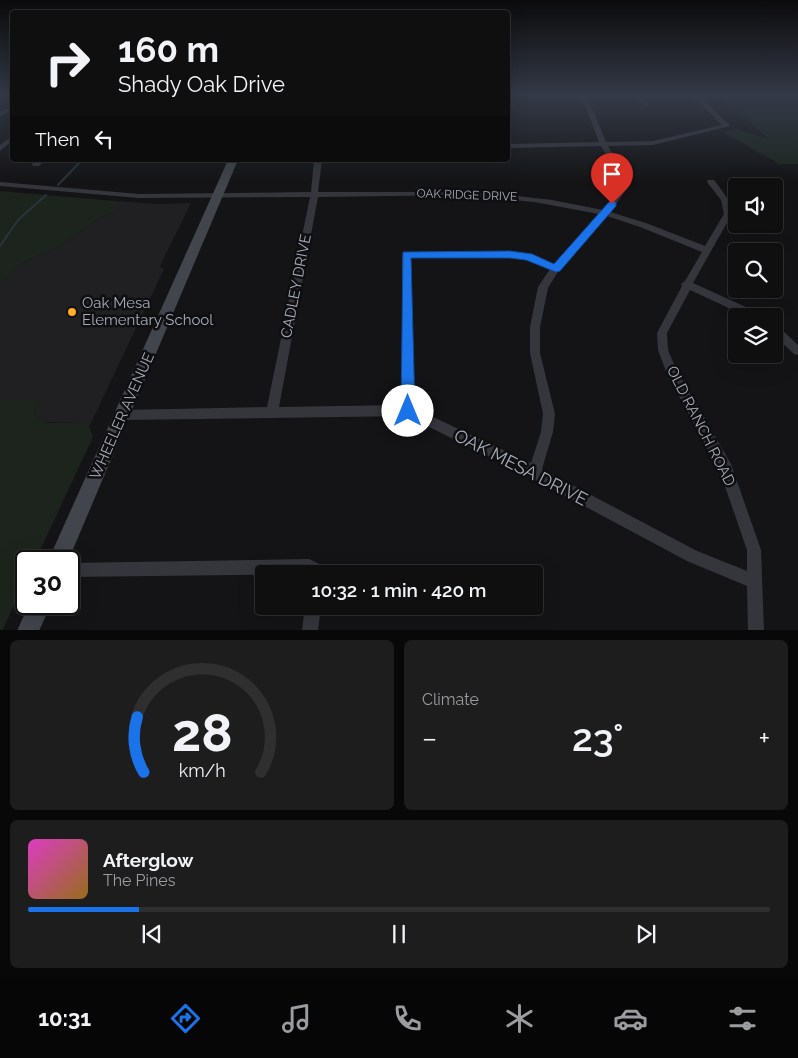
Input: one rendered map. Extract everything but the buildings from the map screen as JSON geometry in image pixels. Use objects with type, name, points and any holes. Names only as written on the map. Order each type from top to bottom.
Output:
[{"type":"main road","name":"WHEELER AVENUE","points":[[63,550],[232,162]]},
{"type":"main road","points":[[28,630],[35,615]]},
{"type":"street","points":[[535,472],[547,432],[549,414],[535,353],[535,327],[543,287],[556,268],[605,213],[623,189],[623,178],[604,145],[596,124]]},
{"type":"street","points":[[510,146],[653,143],[726,126],[724,124]]},
{"type":"street","name":"CADLEY DRIVE","points":[[272,412],[314,194],[318,162]]},
{"type":"street","name":"OLD RANCH ROAD","points":[[711,182],[728,206],[728,214],[708,251],[686,284],[662,333],[663,350],[671,371],[726,469],[754,550],[756,630]]},
{"type":"street","name":"OAK RIDGE DRIVE","points":[[0,184],[117,195],[499,194],[561,203],[605,213],[708,251]]},
{"type":"street","points":[[408,411],[406,255],[510,254],[528,257],[556,268]]},
{"type":"street","points":[[686,284],[738,308]]},
{"type":"street","points":[[783,337],[798,351]]},
{"type":"street","name":"OAK MESA DRIVE","points":[[123,415],[408,411],[535,472],[692,556],[756,582]]},
{"type":"street","points":[[80,570],[255,567]]},
{"type":"street","points":[[310,630],[312,615]]},
{"type":"shaded area","points":[[752,124],[798,124],[798,164],[779,164],[723,132],[734,129],[767,138]]},
{"type":"shaded area","points":[[0,191],[115,201],[115,212],[98,219],[58,247],[22,263],[0,283]]},
{"type":"shaded area","name":"Oak Mesa Elementary School","points":[[115,201],[156,204],[191,203],[160,266],[164,269],[91,423],[43,422],[37,418],[34,412],[39,400],[0,400],[0,283],[22,263],[58,247],[98,219],[115,212]]},
{"type":"shaded area","points":[[0,400],[39,400],[34,412],[39,420],[47,423],[91,423],[89,426],[93,437],[40,550],[15,550],[15,603],[2,630],[0,630]]},
{"type":"waterway","points":[[58,185],[80,162]]},
{"type":"waterway","points":[[0,246],[18,220],[46,195]]},
{"type":"place","name":"Oak Mesa Elementary School","points":[[72,312]]},
{"type":"route","points":[[408,411],[406,255],[510,254],[528,257],[556,268],[612,204]]}]
